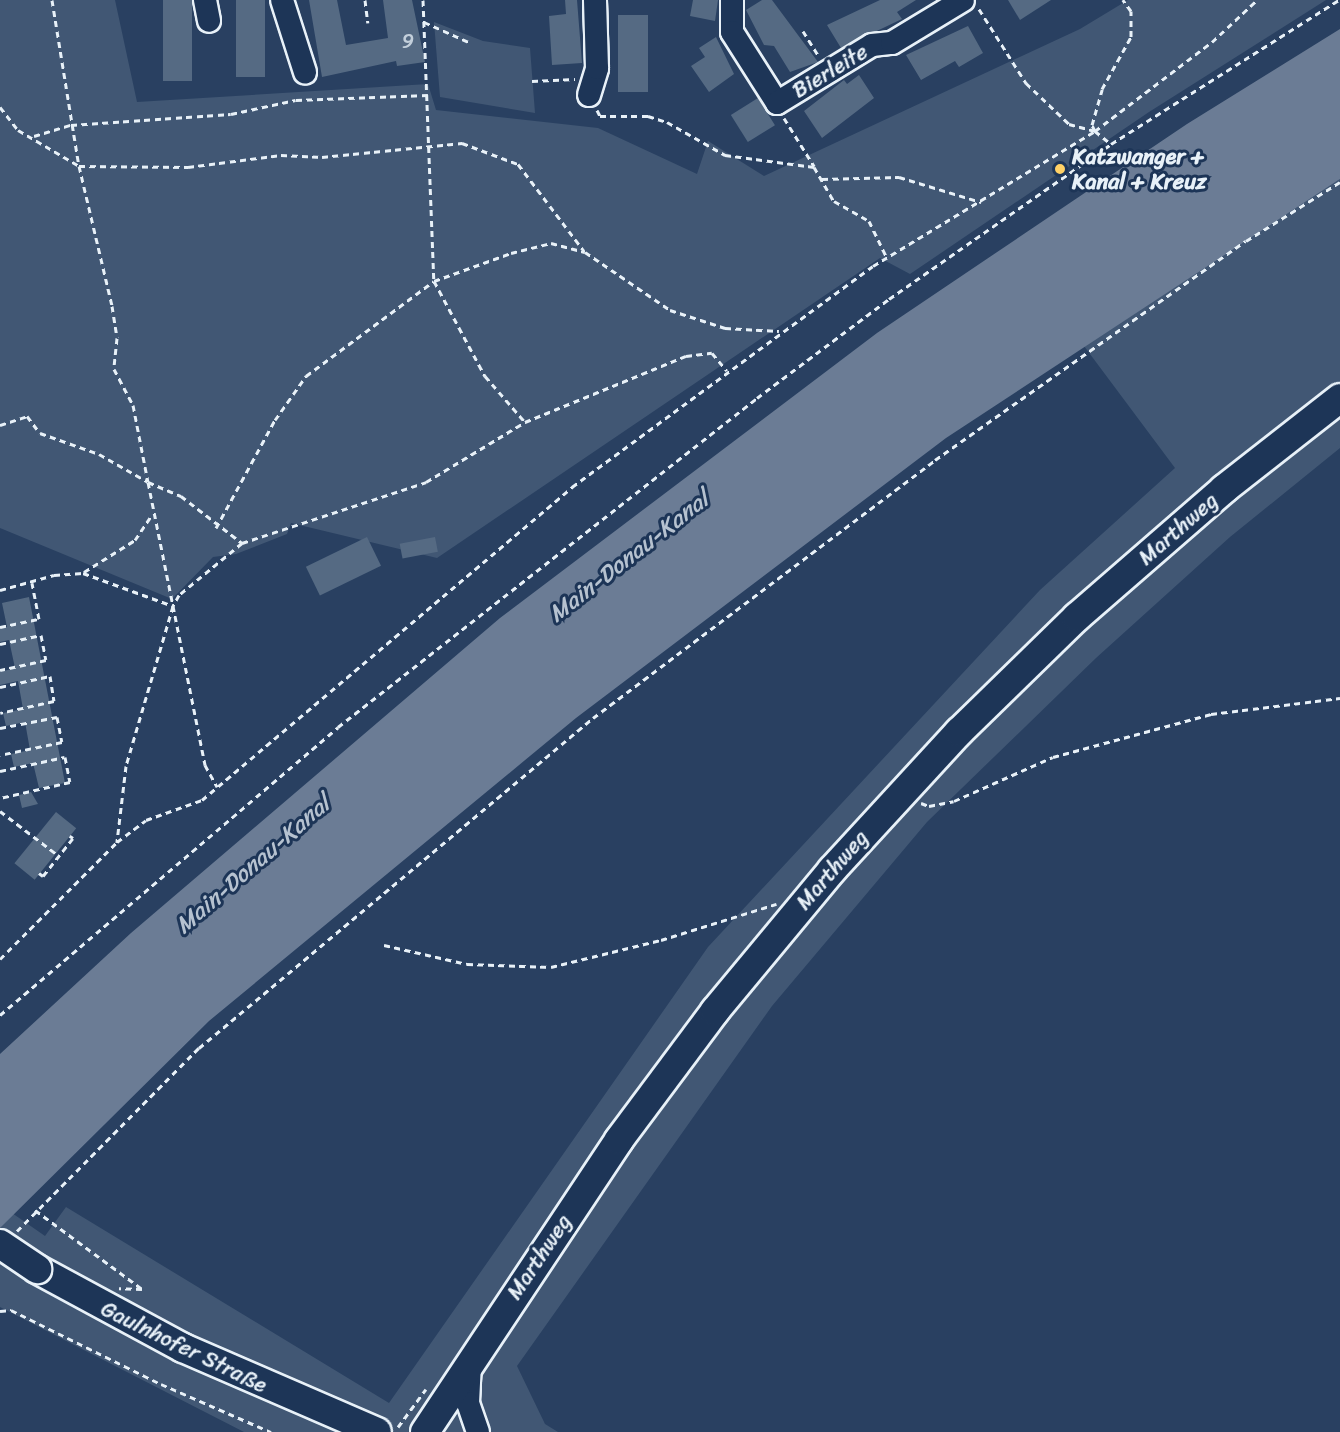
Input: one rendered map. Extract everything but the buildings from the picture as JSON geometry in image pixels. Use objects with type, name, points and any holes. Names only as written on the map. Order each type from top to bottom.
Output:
[{"type":"main road","name":"Marthweg","points":[[424,1432],[577,1200],[687,1047],[847,853],[959,732],[1077,617],[1224,489],[1340,398]]},
{"type":"main road","name":"Gaulnhofer Straße","points":[[7,1239],[37,1269],[192,1352],[377,1432]]},
{"type":"street","points":[[282,0],[305,72]]},
{"type":"street","points":[[592,86],[595,0]]},
{"type":"street","name":"Bierleite","points":[[732,0],[732,32],[777,103],[872,45],[892,43],[963,0]]},
{"type":"street","points":[[470,1362],[468,1403],[478,1432]]},
{"type":"path","points":[[52,0],[79,166],[112,306],[117,338],[114,369],[133,405],[152,514],[205,765],[217,787]]},
{"type":"path","points":[[364,0],[368,23]]},
{"type":"path","points":[[423,0],[431,143],[434,281],[485,376],[525,422]]},
{"type":"path","points":[[973,0],[1026,83],[1069,124],[1095,131],[1111,144]]},
{"type":"path","points":[[1095,131],[1092,125],[1102,89],[1131,37],[1131,10],[1123,0]]},
{"type":"path","points":[[0,959],[117,842],[146,820],[202,800],[572,487],[780,331],[887,258],[1095,131],[1212,42],[1257,0]]},
{"type":"path","points":[[0,1015],[338,727],[747,405],[889,299],[1111,144],[1339,0]]},
{"type":"path","points":[[424,22],[471,43]]},
{"type":"path","points":[[803,31],[828,72]]},
{"type":"path","points":[[532,81],[592,86],[600,116],[648,116],[725,155],[814,167]]},
{"type":"path","points":[[34,136],[71,125],[231,114],[296,100],[428,95]]},
{"type":"path","points":[[777,103],[834,201],[868,221],[887,258]]},
{"type":"path","points":[[0,107],[18,130],[34,136],[79,166],[188,167],[281,155],[385,152],[431,143],[462,143],[518,164],[556,220],[585,252],[670,310],[726,327],[780,331]]},
{"type":"path","points":[[822,179],[899,177],[981,202]]},
{"type":"path","points":[[7,1239],[199,1048],[593,718],[935,460],[1246,241],[1340,182]]},
{"type":"path","points":[[216,528],[275,420],[306,376],[434,281],[551,243],[585,252]]},
{"type":"path","points":[[117,842],[126,766],[173,606],[188,587],[242,543],[290,523],[364,506],[426,482],[525,422],[686,356],[712,353],[728,371]]},
{"type":"path","points":[[0,425],[27,416],[40,434],[99,454],[148,482],[181,496],[216,528],[242,543]]},
{"type":"path","points":[[83,573],[135,540],[152,514]]},
{"type":"path","points":[[0,590],[32,583],[54,575],[83,573],[173,606]]},
{"type":"path","points":[[0,627],[39,619],[32,583]]},
{"type":"path","points":[[0,644],[41,635],[46,660],[0,670]]},
{"type":"path","points":[[0,687],[50,676],[54,701],[0,712]]},
{"type":"path","points":[[954,801],[1053,757],[1128,735],[1211,714],[1340,698]]},
{"type":"path","points":[[0,728],[57,717],[62,742],[0,755]]},
{"type":"path","points":[[0,771],[65,757],[70,782],[0,798]]},
{"type":"path","points":[[0,811],[59,856]]},
{"type":"path","points":[[39,873],[44,876],[45,869],[59,856],[70,836]]},
{"type":"path","points":[[384,945],[467,964],[551,967],[661,940],[766,904]]},
{"type":"path","points":[[35,1210],[141,1289],[106,1286]]},
{"type":"path","points":[[0,1311],[11,1310],[161,1384],[271,1432]]},
{"type":"shaded area","points":[[0,0],[115,0],[137,102],[428,84],[436,110],[598,128],[697,174],[708,141],[764,176],[1080,29],[1128,0],[1326,0],[1149,112],[910,274],[880,258],[437,558],[291,523],[287,534],[236,554],[213,557],[172,599],[0,528]]},
{"type":"shaded area","points":[[434,22],[483,41],[530,48],[535,113],[440,97]]},
{"type":"shaded area","points":[[1340,179],[1340,448],[1230,537],[1096,658],[927,822],[772,1006],[517,1366],[545,1424],[558,1432],[244,1432],[0,1307],[0,1228],[12,1213],[45,1236],[66,1207],[389,1403],[708,947],[1040,590],[1175,468],[1084,346]]},
{"type":"water","name":"Main-Donau-Kanal","points":[[1340,29],[1340,179],[946,438],[576,718],[209,1021],[0,1228],[0,1054],[131,933],[500,618],[877,333],[1187,124]]},
{"type":"place","name":"Katzwanger + Kanal + Kreuz","points":[[1060,169]]}]
